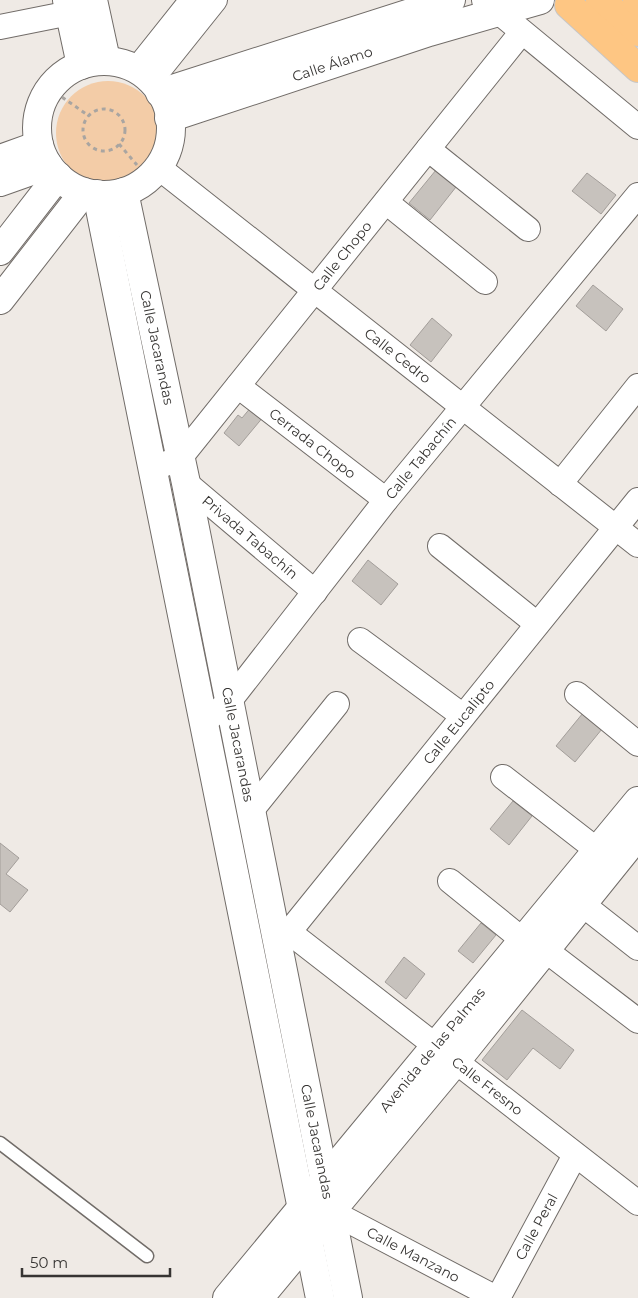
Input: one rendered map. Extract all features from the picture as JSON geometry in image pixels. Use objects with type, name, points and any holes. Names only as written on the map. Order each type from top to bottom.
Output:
[{"type":"main road","points":[[600,0],[638,32]]},
{"type":"main road","points":[[569,6],[638,68]]},
{"type":"street","points":[[154,90],[192,0]]},
{"type":"street","points":[[154,90],[215,0]]},
{"type":"street","name":"Calle Álamo","points":[[154,90],[451,0]]},
{"type":"street","name":"Calle Álamo","points":[[154,90],[491,6],[539,0]]},
{"type":"street","points":[[0,27],[77,4],[94,62]]},
{"type":"street","points":[[491,6],[521,33],[638,127]]},
{"type":"street","name":"Calle Chopo","points":[[183,471],[238,386],[521,33]]},
{"type":"street","points":[[0,251],[49,162],[37,125],[40,106],[49,88],[64,74],[94,62],[154,90],[171,127],[169,144],[153,172],[140,184],[102,192],[0,300]]},
{"type":"street","points":[[428,149],[528,229]]},
{"type":"street","points":[[0,159],[49,162],[102,192]]},
{"type":"street","points":[[0,182],[49,162]]},
{"type":"street","name":"Calle Cedro","points":[[153,172],[314,292],[638,545]]},
{"type":"street","name":"Calle Jacarandas","points":[[102,192],[154,468],[320,1298]]},
{"type":"street","name":"Calle Jacarandas","points":[[102,192],[183,471],[251,811],[282,933],[330,1211],[348,1298]]},
{"type":"street","name":"Calle Tabachín","points":[[205,721],[228,703],[386,500],[638,195]]},
{"type":"street","points":[[386,202],[485,282]]},
{"type":"street","name":"Cerrada Chopo","points":[[238,386],[386,500]]},
{"type":"street","points":[[560,484],[638,386]]},
{"type":"street","points":[[154,468],[183,471]]},
{"type":"street","name":"Privada Tabachín","points":[[183,471],[315,592]]},
{"type":"street","name":"Calle Eucalipto","points":[[282,933],[463,716],[638,500]]},
{"type":"street","points":[[440,546],[537,624]]},
{"type":"street","points":[[360,640],[463,716]]},
{"type":"street","points":[[577,694],[638,744]]},
{"type":"street","points":[[251,811],[337,704]]},
{"type":"street","points":[[504,777],[597,850]]},
{"type":"street","name":"Avenida de las Palmas","points":[[259,1298],[330,1211],[446,1054],[534,945],[597,850],[638,801]]},
{"type":"street","name":"Avenida de las Palmas","points":[[534,945],[582,904],[638,835]]},
{"type":"street","points":[[450,881],[638,1021]]},
{"type":"street","points":[[582,904],[638,948]]},
{"type":"street","name":"Calle Fresno","points":[[282,933],[446,1054],[638,1203]]},
{"type":"street","name":"Avenida de las Palmas","points":[[227,1298],[325,1180],[446,1054]]},
{"type":"street","name":"Calle Peral","points":[[497,1298],[575,1155]]},
{"type":"street","name":"Calle Manzano","points":[[330,1211],[497,1298]]},
{"type":"lane","points":[[0,1143],[147,1256]]},
{"type":"path","points":[[49,88],[89,116]]},
{"type":"path","points":[[104,109],[118,115],[125,129],[119,144],[105,151],[90,145],[85,139],[83,131],[89,116],[104,109]]},
{"type":"path","points":[[119,144],[153,172]]},
{"type":"shaded area","points":[[108,81],[128,85],[145,96],[156,113],[160,133],[156,153],[145,170],[128,181],[108,185],[88,181],[71,170],[60,153],[56,133],[60,113],[71,96],[88,85]]},
{"type":"building","points":[[436,170],[456,187],[430,220],[409,203]]},
{"type":"building","points":[[587,173],[616,195],[601,214],[572,191]]},
{"type":"building","points":[[593,285],[623,309],[606,331],[576,306]]},
{"type":"building","points":[[432,318],[452,335],[431,362],[410,345]]},
{"type":"building","points":[[252,406],[264,416],[239,446],[224,433],[238,415],[242,418]]},
{"type":"building","points":[[368,560],[398,584],[381,605],[352,581]]},
{"type":"building","points":[[583,713],[602,729],[575,762],[556,746]]},
{"type":"building","points":[[513,801],[532,816],[509,845],[490,829]]},
{"type":"building","points":[[0,843],[19,858],[6,874],[28,890],[10,912],[0,904]]},
{"type":"building","points":[[481,923],[496,935],[473,963],[458,951]]},
{"type":"building","points":[[404,957],[425,974],[406,999],[385,982]]},
{"type":"building","points":[[522,1010],[574,1050],[560,1069],[533,1048],[507,1080],[482,1060]]}]
